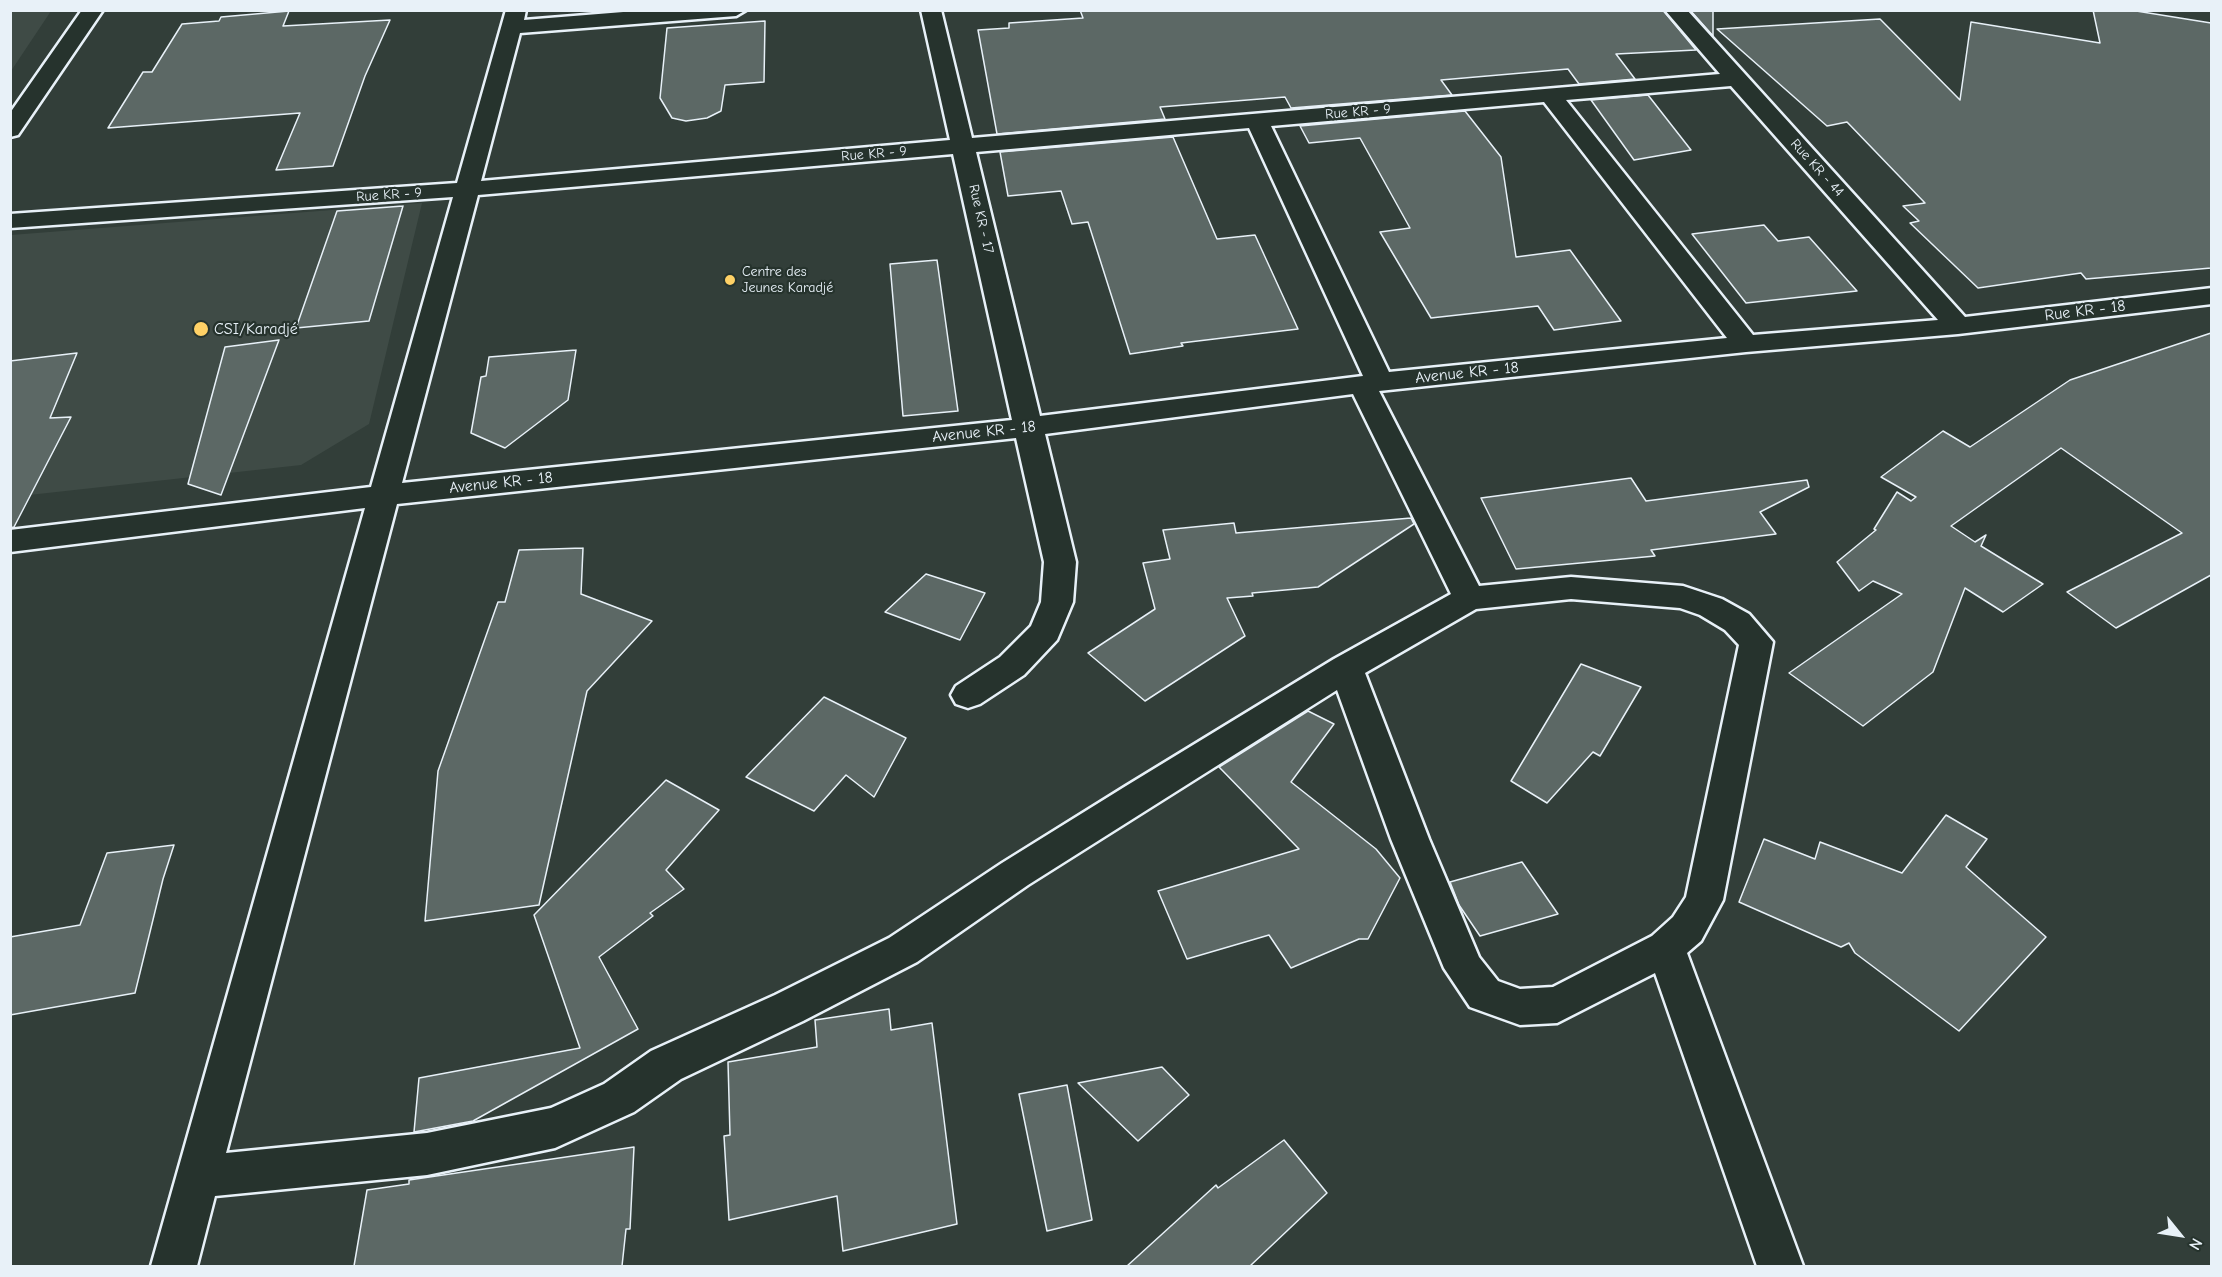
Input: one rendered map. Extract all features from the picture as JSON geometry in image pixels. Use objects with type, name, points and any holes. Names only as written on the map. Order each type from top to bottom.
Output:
[{"type":"street","points":[[10,130],[93,10]]},
{"type":"street","points":[[174,1266],[514,19],[736,10]]},
{"type":"street","name":"Rue KR - 17","points":[[931,10],[965,147],[1060,562],[1057,602],[1045,632],[1012,666],[968,695]]},
{"type":"street","name":"Rue KR - 44","points":[[1675,10],[1958,326]]},
{"type":"street","name":"Rue KR - 9","points":[[10,221],[467,189],[1736,79]]},
{"type":"street","points":[[1550,95],[1746,344]]},
{"type":"street","points":[[1257,121],[1371,383],[1469,598]]},
{"type":"street","name":"Rue KR - 18","points":[[1958,326],[2211,296]]},
{"type":"street","name":"Avenue KR - 18","points":[[10,541],[386,495],[1029,427],[1371,383],[1746,344],[1958,326]]},
{"type":"street","points":[[197,1177],[427,1154],[555,1128],[619,1098],[666,1065],[789,1008],[903,950],[1015,874],[1346,668],[1469,598],[1571,588],[1683,597],[1711,607],[1737,622],[1756,642],[1704,900],[1687,929],[1666,948],[1557,1005],[1520,1007],[1484,994],[1464,968],[1410,839],[1346,668]]},
{"type":"street","points":[[1666,948],[1780,1266]]},
{"type":"shaded area","points":[[10,11],[51,11],[11,71]]},
{"type":"shaded area","name":"CSI/Karadjé","points":[[422,203],[369,424],[301,465],[11,497],[11,235]]},
{"type":"building","points":[[1080,10],[1663,10],[1696,50],[1616,54],[1635,79],[1579,84],[1568,69],[1441,80],[1452,95],[1291,108],[1285,97],[1160,107],[1165,119],[997,134],[978,30],[1009,28],[1009,23],[1083,18]]},
{"type":"building","points":[[1690,10],[1713,10],[1713,36]]},
{"type":"building","points":[[2093,10],[2130,10],[2211,23],[2211,268],[2086,279],[2081,273],[1978,288],[1910,223],[1919,221],[1903,206],[1925,203],[1847,122],[1827,126],[1717,29],[1880,19],[1960,100],[1971,22],[2100,43]]},
{"type":"building","points":[[289,11],[283,26],[390,20],[365,76],[333,166],[276,170],[300,113],[108,128],[143,72],[152,72],[182,24],[219,21],[221,17]]},
{"type":"building","points":[[765,21],[764,82],[725,85],[721,111],[707,118],[686,121],[672,118],[660,98],[667,28]]},
{"type":"building","points":[[1648,95],[1691,150],[1634,160],[1591,100]]},
{"type":"building","points":[[1465,111],[1501,157],[1516,257],[1570,250],[1621,321],[1554,330],[1538,306],[1431,318],[1380,232],[1410,228],[1360,138],[1309,143],[1300,126]]},
{"type":"building","points":[[1173,137],[1217,239],[1255,235],[1298,329],[1181,343],[1183,346],[1130,354],[1088,222],[1072,224],[1061,191],[1008,196],[1000,152]]},
{"type":"building","points":[[403,206],[369,321],[296,328],[337,211]]},
{"type":"building","points":[[1764,225],[1778,241],[1809,237],[1857,291],[1746,303],[1692,234]]},
{"type":"building","points":[[937,260],[958,411],[903,416],[890,264]]},
{"type":"building","points":[[2211,333],[2211,575],[2116,628],[2067,592],[2182,533],[2061,448],[1951,526],[1975,542],[1986,535],[1981,546],[2043,584],[2003,612],[1965,588],[1933,672],[1863,726],[1789,673],[1902,594],[1873,581],[1859,591],[1837,562],[1876,530],[1874,529],[1897,492],[1911,501],[1916,497],[1881,477],[1943,431],[1970,447],[2070,380]]},
{"type":"building","points":[[279,340],[221,495],[188,484],[225,347]]},
{"type":"building","points":[[576,350],[568,400],[505,448],[471,433],[481,377],[486,376],[489,357]]},
{"type":"building","points":[[77,353],[50,418],[71,417],[14,527],[10,528],[10,361]]},
{"type":"building","points":[[1631,478],[1646,501],[1807,480],[1809,487],[1760,512],[1776,534],[1651,550],[1655,556],[1516,569],[1481,498]]},
{"type":"building","points":[[1411,518],[1414,524],[1318,587],[1252,593],[1253,596],[1227,598],[1245,636],[1145,701],[1088,653],[1155,609],[1143,563],[1170,559],[1163,530],[1234,523],[1236,533]]},
{"type":"building","points":[[583,548],[581,594],[652,621],[587,691],[539,905],[425,921],[438,771],[498,602],[505,602],[519,550]]},
{"type":"building","points":[[926,574],[985,593],[960,640],[885,612]]},
{"type":"building","points":[[1581,664],[1641,687],[1600,756],[1593,752],[1547,803],[1511,781]]},
{"type":"building","points":[[824,697],[906,738],[874,797],[846,775],[814,811],[746,777]]},
{"type":"building","points":[[1308,711],[1334,724],[1291,782],[1376,849],[1400,878],[1368,939],[1359,939],[1291,968],[1269,935],[1187,959],[1158,891],[1299,849],[1219,767]]},
{"type":"building","points":[[666,780],[719,810],[666,870],[684,889],[650,913],[653,916],[599,957],[638,1029],[473,1121],[414,1132],[419,1078],[580,1048],[534,915]]},
{"type":"building","points":[[1946,815],[1987,839],[1966,867],[2046,937],[1959,1031],[1855,953],[1849,943],[1841,947],[1739,902],[1764,839],[1815,859],[1820,842],[1902,873]]},
{"type":"building","points":[[174,845],[163,879],[135,993],[10,1015],[10,937],[80,925],[107,853]]},
{"type":"building","points":[[1522,862],[1558,914],[1480,936],[1459,905],[1450,882]]},
{"type":"building","points":[[889,1009],[891,1030],[932,1023],[957,1224],[843,1251],[837,1196],[729,1220],[724,1136],[730,1135],[728,1062],[817,1047],[815,1020]]},
{"type":"building","points":[[1162,1067],[1189,1095],[1138,1141],[1078,1083]]},
{"type":"building","points":[[1067,1085],[1092,1220],[1047,1231],[1019,1094]]},
{"type":"building","points":[[1284,1140],[1327,1193],[1250,1266],[1127,1266],[1216,1185],[1218,1188]]},
{"type":"building","points":[[634,1147],[630,1229],[626,1229],[622,1266],[354,1266],[367,1190],[409,1184],[409,1180]]},
{"type":"place","name":"Centre des Jeunes Karadjé","points":[[730,280]]},
{"type":"place","name":"CSI/Karadjé","points":[[201,329]]}]
